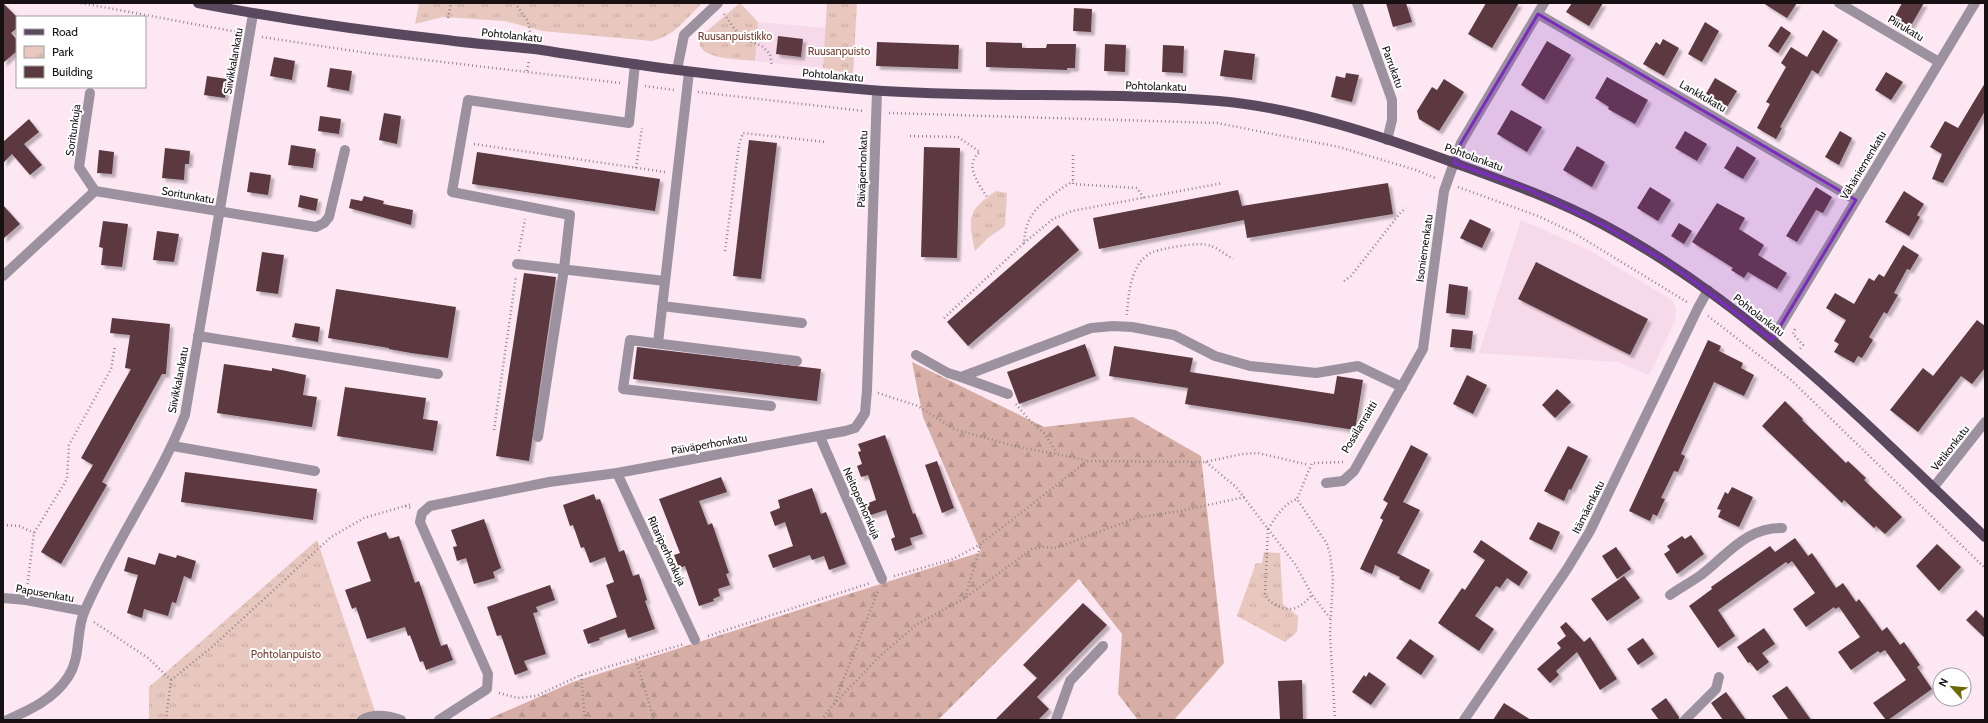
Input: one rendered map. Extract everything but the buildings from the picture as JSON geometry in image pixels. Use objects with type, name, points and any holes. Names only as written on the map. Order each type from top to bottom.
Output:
[{"type":"main road","name":"Pohtolankatu","points":[[198,3],[253,14],[351,28],[531,49],[689,72],[780,82],[876,91],[1220,101],[1300,115],[1387,140],[1527,190],[1573,209],[1633,242],[1708,290],[1804,366],[1985,537]]},
{"type":"street","name":"Parrukatu","points":[[1357,3],[1392,100],[1393,114],[1387,140]]},
{"type":"street","name":"Isoniemenkatu","points":[[1326,483],[1343,481],[1354,472],[1423,349],[1443,201],[1460,143],[1544,3]]},
{"type":"street","name":"Piirukatu","points":[[1839,3],[1939,62]]},
{"type":"street","name":"Vähäniemenkatu","points":[[1772,340],[1974,3]]},
{"type":"street","points":[[677,70],[684,35],[720,7]]},
{"type":"street","name":"Siivikkalankatu","points":[[7,720],[33,708],[55,693],[68,677],[76,659],[84,612],[114,550],[173,446],[185,415],[253,14]]},
{"type":"street","name":"Lankkukatu","points":[[1538,14],[1856,200]]},
{"type":"street","points":[[538,437],[564,269],[570,214],[452,192],[468,100],[629,123],[635,64]]},
{"type":"street","points":[[658,344],[689,72]]},
{"type":"street","name":"Päiväperhonkatu","points":[[422,512],[430,506],[549,482],[617,473],[820,437],[855,428],[865,413],[867,390],[876,91]]},
{"type":"street","name":"Soritunkuja","points":[[90,93],[79,167],[95,191]]},
{"type":"street","name":"Soritunkatu","points":[[95,191],[219,213],[316,227],[324,223],[329,217],[344,150]]},
{"type":"street","points":[[3,276],[95,191]]},
{"type":"street","points":[[517,264],[665,281]]},
{"type":"street","name":"Itämäenkatu","points":[[1464,720],[1567,569],[1590,531],[1708,290]]},
{"type":"street","points":[[662,306],[802,323]]},
{"type":"street","points":[[961,377],[1090,328],[1126,326],[1174,335],[1216,356],[1250,366],[1316,373],[1358,366],[1402,387]]},
{"type":"street","points":[[198,336],[438,374]]},
{"type":"street","points":[[771,406],[623,389],[630,340],[797,361]]},
{"type":"street","points":[[916,354],[948,373],[1008,394]]},
{"type":"street","name":"Vetikonkatu","points":[[1934,488],[1985,422]]},
{"type":"street","name":"Neitoperhonkuja","points":[[820,437],[882,579]]},
{"type":"street","points":[[173,446],[315,471]]},
{"type":"street","name":"Ritariperhonkuja","points":[[617,473],[695,640]]},
{"type":"street","points":[[422,512],[420,522],[488,674],[487,689],[439,720]]},
{"type":"street","points":[[1670,595],[1701,574],[1739,542],[1756,532],[1770,527],[1782,528]]},
{"type":"street","name":"Papusenkatu","points":[[3,598],[26,600],[84,612]]},
{"type":"street","points":[[1056,720],[1070,681],[1103,646]]},
{"type":"street","points":[[1685,720],[1716,689],[1719,677]]},
{"type":"street","points":[[362,720],[373,716],[386,716],[401,720]]},
{"type":"path","points":[[81,3],[250,34],[367,53],[862,111],[1218,123],[1338,147],[1416,170],[1538,216],[1574,233],[1698,308],[1793,382],[1985,568]]},
{"type":"path","points":[[448,18],[451,3]]},
{"type":"path","points":[[515,3],[528,21],[531,35]]},
{"type":"path","points":[[720,7],[725,18],[741,38],[762,46],[770,54],[772,66]]},
{"type":"path","points":[[862,111],[862,119]]},
{"type":"path","points":[[724,251],[739,145],[743,133],[826,142]]},
{"type":"path","points":[[910,136],[958,137],[980,152],[974,156],[972,168],[974,176],[987,197]]},
{"type":"path","points":[[460,142],[677,174]]},
{"type":"path","points":[[1073,155],[1073,184],[1137,188],[1144,198]]},
{"type":"path","points":[[1433,177],[1433,183]]},
{"type":"path","points":[[1024,243],[1026,226],[1032,214],[1061,189],[1074,181]]},
{"type":"path","points":[[944,318],[1024,243],[1053,219],[1072,211],[1223,183]]},
{"type":"path","points":[[494,430],[517,264],[527,206]]},
{"type":"path","points":[[1344,281],[1351,276],[1401,212],[1406,208]]},
{"type":"path","points":[[1126,326],[1128,296],[1134,276],[1141,262],[1152,252],[1171,248],[1205,245],[1211,246],[1233,259]]},
{"type":"path","points":[[1684,300],[1684,308]]},
{"type":"path","points":[[1794,334],[1803,345]]},
{"type":"path","points":[[26,600],[34,534],[67,479],[69,445],[111,369],[115,346]]},
{"type":"path","points":[[867,390],[918,406],[954,430],[1014,446],[1087,461],[1206,462],[1242,454],[1258,453],[1309,466],[1297,499],[1289,502],[1281,510],[1268,529],[1265,594],[1267,600],[1281,608],[1291,610],[1302,606],[1312,595]]},
{"type":"path","points":[[1008,394],[1031,422],[1045,434],[1057,454]]},
{"type":"path","name":"Possilanraitti","points":[[1309,466],[1312,463],[1338,463],[1350,460]]},
{"type":"path","points":[[487,689],[518,698],[536,696],[581,676],[636,660],[882,579],[953,559],[981,544],[1087,461]]},
{"type":"path","points":[[1206,462],[1245,497],[1302,575],[1312,595],[1330,618]]},
{"type":"path","points":[[821,720],[834,704],[880,656],[916,625],[965,598],[1032,549],[1044,547],[1056,548],[1136,518],[1180,511],[1245,497]]},
{"type":"path","points":[[1297,499],[1326,544],[1330,554],[1333,578],[1330,618],[1335,720]]},
{"type":"path","points":[[166,720],[171,680],[212,647],[331,537],[364,518],[420,502]]},
{"type":"path","points":[[405,506],[422,512]]},
{"type":"path","points":[[3,525],[19,526],[34,534]]},
{"type":"path","points":[[965,598],[981,544]]},
{"type":"path","points":[[834,704],[870,616],[882,579]]},
{"type":"path","points":[[84,612],[98,625],[148,658],[171,680]]},
{"type":"path","points":[[636,660],[654,720]]},
{"type":"path","points":[[581,676],[585,720]]},
{"type":"highlighted area","points":[[1538,14],[1856,200],[1772,340],[1670,264],[1603,225],[1527,189],[1454,163],[1461,143]]},
{"type":"shaded area","points":[[758,22],[826,28],[823,68],[755,61]]},
{"type":"shaded area","points":[[1521,220],[1589,250],[1672,300],[1676,309],[1675,321],[1649,375],[1618,362],[1479,353]]},
{"type":"green space","points":[[419,3],[702,3],[673,31],[660,39],[652,41],[542,31],[505,21],[443,17],[415,24]]},
{"type":"green space","name":"Ruusanpuistikko","points":[[740,3],[758,22],[755,61],[719,57],[703,50],[700,44],[701,36]]},
{"type":"green space","name":"Ruusanpuisto","points":[[827,3],[857,3],[853,74],[823,68]]},
{"type":"green space","points":[[996,191],[1007,193],[1005,226],[988,238],[975,251],[971,230],[972,216],[980,204]]},
{"type":"green space","points":[[912,362],[1044,427],[1133,417],[1201,456],[1224,663],[1174,720],[1138,720],[1118,694],[1122,634],[1079,579],[938,720],[486,720],[573,682],[981,552],[923,417]]},
{"type":"green space","name":"Pohtolanpuisto","points":[[317,540],[378,720],[149,720],[149,687]]},
{"type":"green space","points":[[1264,552],[1280,553],[1283,604],[1298,616],[1297,632],[1285,642],[1237,616],[1256,563],[1262,563]]}]
